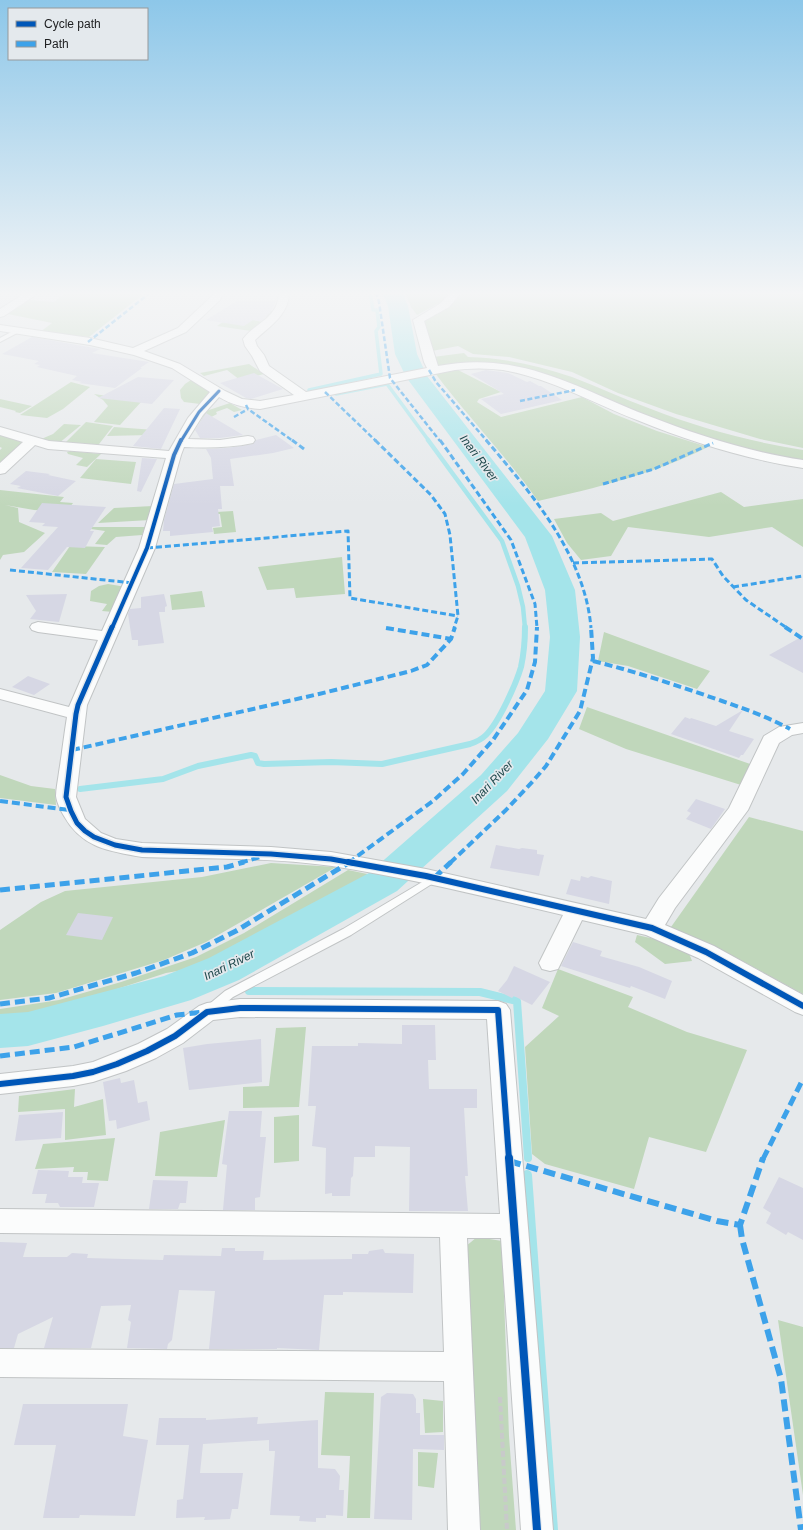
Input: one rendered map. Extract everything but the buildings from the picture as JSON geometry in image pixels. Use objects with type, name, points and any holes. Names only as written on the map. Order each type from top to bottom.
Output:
[{"type":"street","points":[[170,363],[195,375],[235,401],[246,405],[260,405],[430,370],[480,364],[520,370],[546,378],[640,417],[737,452],[773,460],[803,464]]},
{"type":"street","points":[[262,363],[264,368],[304,396]]},
{"type":"street","points":[[430,363],[430,370]]},
{"type":"street","points":[[219,391],[211,397],[199,412],[177,449],[149,544],[76,714],[66,797],[75,821],[96,839],[142,850],[271,854],[309,857],[361,864],[430,877],[652,928],[706,952],[803,1006]]},
{"type":"street","points":[[0,431],[48,445],[80,448],[177,449],[248,440]]},
{"type":"street","points":[[0,470],[32,441]]},
{"type":"street","points":[[38,627],[109,636]]},
{"type":"street","points":[[0,694],[76,714]]},
{"type":"street","points":[[652,928],[667,903],[738,810],[771,740],[778,734],[787,730],[803,728]]},
{"type":"street","points":[[550,963],[576,910]]},
{"type":"street","points":[[0,1084],[73,1076],[93,1072],[117,1064],[147,1052],[175,1036],[207,1012],[240,1008],[498,1010],[537,1530]]},
{"type":"street","points":[[0,1221],[514,1226]]},
{"type":"street","points":[[453,1226],[464,1530]]},
{"type":"street","points":[[0,1363],[459,1367]]},
{"type":"lane","points":[[207,1012],[229,994],[347,932],[430,877]]},
{"type":"green space","points":[[436,363],[460,363],[440,366]]},
{"type":"green space","points":[[490,363],[523,363],[546,369],[572,377],[669,416],[726,434],[803,450],[803,462],[733,446],[665,423],[531,370]]},
{"type":"green space","points":[[536,363],[803,363],[803,448],[760,439],[676,414],[618,393],[572,372]]},
{"type":"green space","points":[[249,364],[264,374],[240,380],[227,370],[204,376],[200,373]]},
{"type":"green space","points":[[458,370],[501,392],[479,399],[477,402],[501,417],[582,397],[614,414],[657,431],[708,447],[688,457],[646,473],[538,501],[435,373]]},
{"type":"green space","points":[[191,380],[211,391],[200,404],[184,402],[181,398],[180,390]]},
{"type":"green space","points":[[71,382],[90,387],[63,409],[47,418],[20,415]]},
{"type":"green space","points":[[94,394],[142,401],[120,425],[94,422],[108,406],[103,400]]},
{"type":"green space","points":[[0,399],[32,406],[20,413],[15,412],[16,411],[0,407]]},
{"type":"green space","points":[[230,403],[242,410],[234,412],[227,408],[216,412],[217,414],[200,423],[206,411]]},
{"type":"green space","points":[[86,422],[113,426],[96,448],[63,445]]},
{"type":"green space","points":[[64,424],[81,425],[58,444],[39,440],[53,434]]},
{"type":"green space","points":[[114,427],[155,430],[149,435],[107,436]]},
{"type":"green space","points":[[0,435],[26,443],[0,468],[0,450],[2,448],[0,447]]},
{"type":"green space","points":[[67,452],[101,454],[87,467],[76,465],[83,458],[68,454]]},
{"type":"green space","points":[[96,459],[136,462],[131,484],[80,478]]},
{"type":"green space","points":[[0,490],[64,497],[60,502],[73,503],[66,512],[34,510],[5,505],[18,508],[19,522],[45,533],[24,552],[3,555],[0,560]]},
{"type":"green space","points":[[721,492],[744,507],[803,499],[803,547],[772,527],[709,537],[628,527],[611,556],[581,560],[567,543],[554,519],[601,513],[613,521]]},
{"type":"green space","points":[[153,506],[150,520],[98,523],[114,508]]},
{"type":"green space","points":[[233,511],[236,532],[214,534],[213,528],[222,527],[220,514],[200,515],[200,513]]},
{"type":"green space","points":[[92,527],[145,527],[142,535],[116,537],[107,545],[95,544],[105,531],[91,529]]},
{"type":"green space","points":[[70,546],[105,547],[86,574],[52,572]]},
{"type":"green space","points":[[342,557],[345,594],[296,598],[294,588],[267,590],[258,567]]},
{"type":"green space","points":[[108,584],[126,587],[113,612],[102,611],[107,604],[90,601],[91,591],[99,586]]},
{"type":"green space","points":[[202,591],[205,607],[172,610],[170,595]]},
{"type":"green space","points":[[604,632],[710,671],[697,689],[628,666],[598,661]]},
{"type":"green space","points":[[587,707],[753,765],[741,785],[626,749],[579,729]]},
{"type":"green space","points":[[0,775],[31,786],[55,789],[56,805],[0,798]]},
{"type":"green space","points":[[749,817],[803,831],[803,994],[735,957],[671,927]]},
{"type":"green space","points":[[271,863],[336,867],[206,942],[164,960],[56,993],[0,1000],[0,930],[41,902],[65,891],[202,877]]},
{"type":"green space","points":[[348,870],[382,877],[380,881],[212,965],[166,973],[71,1004],[19,1015],[0,1016],[0,1009],[59,1000],[121,982],[196,957],[244,933]]},
{"type":"green space","points":[[637,935],[655,939],[689,953],[692,961],[665,964],[635,942]]},
{"type":"green space","points":[[558,969],[633,997],[628,1007],[687,1032],[747,1050],[706,1152],[649,1137],[634,1189],[545,1164],[532,1154],[525,1047],[559,1016],[542,1008]]},
{"type":"green space","points":[[306,1027],[299,1107],[243,1108],[243,1087],[269,1086],[276,1028]]},
{"type":"green space","points":[[75,1089],[74,1107],[103,1099],[106,1135],[65,1140],[65,1109],[18,1112],[19,1096]]},
{"type":"green space","points":[[299,1115],[299,1161],[274,1163],[274,1117]]},
{"type":"green space","points":[[225,1120],[217,1177],[155,1176],[160,1132]]},
{"type":"green space","points":[[115,1138],[108,1181],[87,1180],[88,1172],[73,1172],[74,1167],[35,1169],[43,1144]]},
{"type":"green space","points":[[477,1237],[502,1241],[509,1436],[516,1530],[479,1530],[465,1247]]},
{"type":"green space","points":[[778,1320],[803,1327],[803,1495]]},
{"type":"green space","points":[[325,1392],[374,1393],[370,1518],[347,1518],[350,1456],[321,1455]]},
{"type":"green space","points":[[423,1399],[443,1401],[443,1432],[425,1433]]},
{"type":"green space","points":[[418,1452],[438,1453],[434,1488],[418,1486]]},
{"type":"waterway","points":[[309,390],[381,374],[380,363]]},
{"type":"waterway","name":"Inari River","points":[[0,1031],[28,1029],[103,1010],[176,989],[224,969],[383,882],[494,783],[531,739],[561,691],[565,637],[560,590],[538,536],[417,377],[410,363]]},
{"type":"waterway","points":[[336,394],[387,384],[429,441]]},
{"type":"waterway","points":[[428,440],[502,541],[518,586],[523,607],[525,628]]},
{"type":"waterway","points":[[80,789],[163,779],[198,766],[251,755],[255,756],[258,763],[264,764],[331,762],[382,764],[472,743],[483,738],[491,729],[511,693],[521,667],[525,628]]},
{"type":"waterway","points":[[249,991],[480,992],[517,1001],[528,1158]]},
{"type":"waterway","points":[[527,1175],[553,1530]]},
{"type":"marked path","points":[[0,1004],[49,998],[136,973],[192,953],[236,931],[350,862],[433,801],[463,774],[493,740],[527,690],[535,662],[537,626],[535,604],[511,540],[449,452],[390,378],[388,363]]},
{"type":"marked path","points":[[429,370],[436,382],[511,469],[545,514],[572,560],[589,608],[593,658],[580,711],[546,766],[520,796],[434,878]]},
{"type":"marked path","points":[[520,401],[575,390]]},
{"type":"marked path","points":[[72,750],[319,694],[411,671],[427,665],[451,639],[458,616],[450,535],[445,514],[431,495],[325,392]]},
{"type":"marked path","points":[[246,405],[248,409],[304,449]]},
{"type":"marked path","points":[[234,417],[248,409]]},
{"type":"marked path","points":[[603,484],[654,469],[713,443]]},
{"type":"marked path","points":[[147,548],[348,531],[350,598],[458,616]]},
{"type":"marked path","points":[[573,563],[712,559],[723,576],[746,600],[803,639]]},
{"type":"marked path","points":[[10,570],[133,583]]},
{"type":"marked path","points":[[733,587],[803,576]]},
{"type":"marked path","points":[[386,628],[451,639]]},
{"type":"marked path","points":[[593,661],[690,689],[774,721],[790,729]]},
{"type":"marked path","points":[[0,801],[69,810]]},
{"type":"marked path","points":[[0,890],[227,867],[260,857]]},
{"type":"marked path","points":[[0,1056],[74,1047],[177,1015],[204,1012]]},
{"type":"marked path","points":[[509,1161],[717,1221],[740,1225],[760,1164],[803,1079]]},
{"type":"marked path","points":[[740,1225],[742,1239],[781,1379],[801,1530]]},
{"type":"cycle path","points":[[219,391],[205,404],[187,429],[174,455],[147,548],[78,705],[66,797],[77,823],[85,831],[104,842],[142,850],[271,854],[331,859],[426,876],[652,928],[706,952],[803,1006]]},
{"type":"cycle path","points":[[0,1084],[73,1076],[93,1072],[117,1064],[147,1051],[175,1036],[207,1012],[240,1008],[498,1010],[537,1530]]}]
